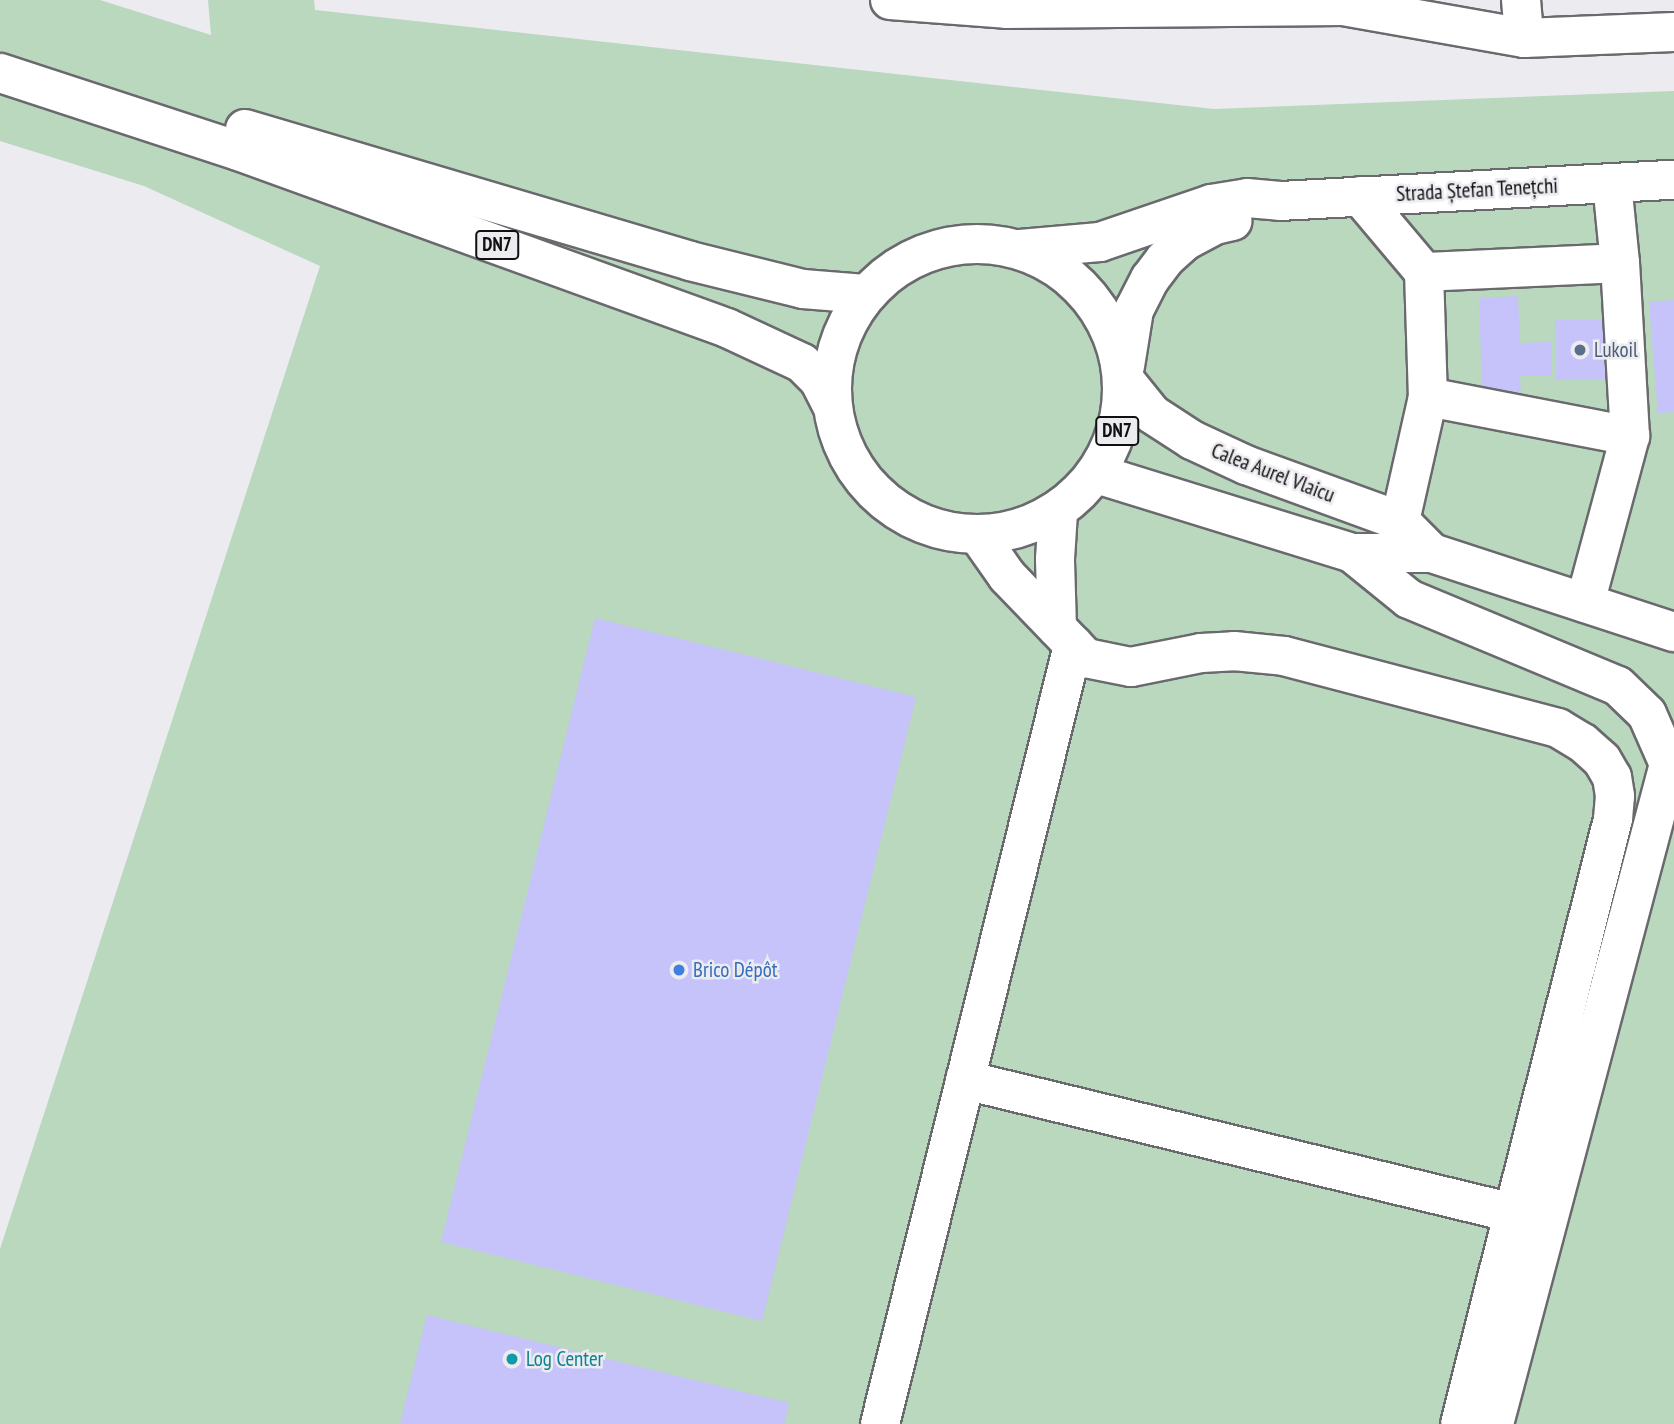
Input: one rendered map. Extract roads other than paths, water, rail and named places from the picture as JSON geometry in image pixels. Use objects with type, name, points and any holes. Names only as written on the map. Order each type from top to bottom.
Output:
[{"type":"main road","points":[[890,0],[1006,9],[1343,6],[1524,38],[1674,32]]},
{"type":"main road","points":[[1521,0],[1524,38]]},
{"type":"main road","name":"DN7","points":[[0,73],[238,151],[727,328],[802,363],[819,380],[832,406],[843,447],[865,484],[908,517],[937,530],[979,536],[1020,529],[1058,512],[1079,495],[1097,474],[1113,445],[1119,423],[1124,378],[1114,336],[1092,298],[1059,268],[1020,249],[978,243],[936,248],[897,266],[865,294],[836,347],[832,406]]},
{"type":"main road","name":"DN7","points":[[138,120],[252,130],[690,261],[803,289],[865,294]]},
{"type":"main road","name":"Strada Ștefan Tenețchi","points":[[1020,249],[1100,242],[1211,204],[1247,198],[1280,201],[1674,180]]},
{"type":"main road","points":[[1585,603],[1630,436],[1620,263],[1612,183]]},
{"type":"main road","points":[[1360,196],[1424,272],[1428,397],[1400,521]]},
{"type":"main road","name":"Strada Ștefan Tenețchi","points":[[1124,378],[1134,310],[1150,279],[1166,259],[1185,242],[1215,225],[1251,216],[1280,201]]},
{"type":"main road","points":[[1424,272],[1620,263]]},
{"type":"main road","name":"Calea Aurel Vlaicu","points":[[1124,378],[1152,414],[1192,440],[1245,465],[1400,521],[1432,553]]},
{"type":"main road","points":[[1428,397],[1630,436]]},
{"type":"main road","name":"Calea Aurel Vlaicu","points":[[1097,474],[1352,553],[1432,553],[1674,632]]},
{"type":"main road","points":[[880,1424],[965,1080],[1065,636],[1055,559],[1058,512]]},
{"type":"main road","points":[[979,536],[1007,576],[1086,658],[1132,667],[1201,653],[1234,651],[1284,656],[1558,729],[1583,743],[1602,760],[1612,777],[1613,819],[1460,1424]]},
{"type":"main road","points":[[1352,553],[1409,599],[1618,686],[1647,714],[1672,761],[1494,1424]]},
{"type":"main road","points":[[965,1080],[1513,1213]]},
{"type":"place","name":"Lukoil","points":[[1580,350]]},
{"type":"place","name":"Brico Dépôt","points":[[679,970]]},
{"type":"place","name":"Log Center","points":[[512,1359]]}]
